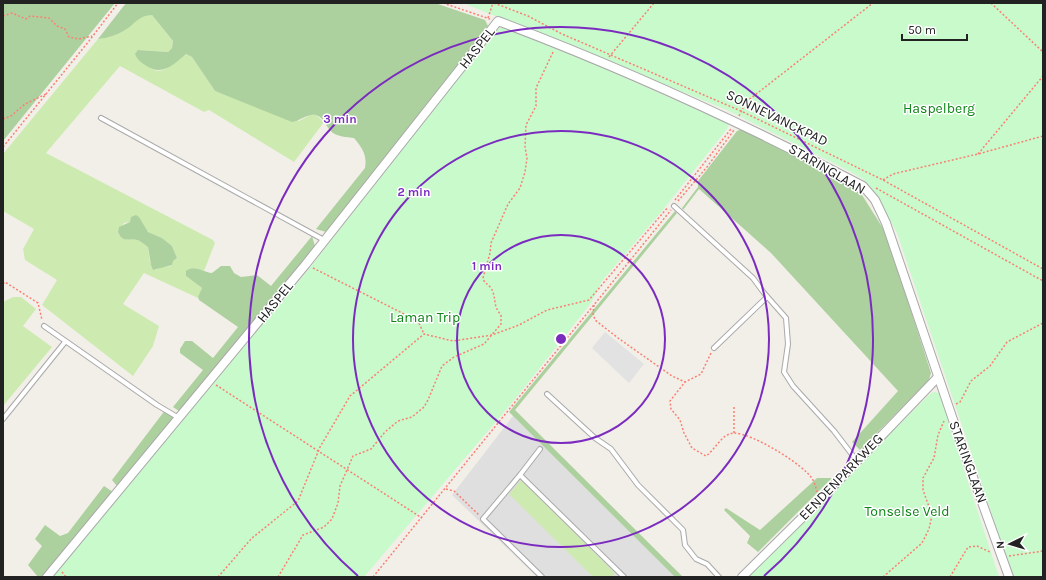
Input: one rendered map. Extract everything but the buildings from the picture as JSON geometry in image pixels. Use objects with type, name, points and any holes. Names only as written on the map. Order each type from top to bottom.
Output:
[{"type":"street","name":"STARINGLAAN","points":[[498,21],[558,44],[784,144],[863,186],[875,200],[886,223],[949,409],[1009,577]]},
{"type":"street","name":"HASPEL","points":[[47,577],[211,381],[306,264],[498,21]]},
{"type":"street","name":"EENDENPARKWEG","points":[[742,577],[938,377]]},
{"type":"lane","points":[[100,118],[324,240]]},
{"type":"lane","points":[[672,206],[753,278],[767,297],[786,318],[788,344],[784,372],[793,386],[834,431],[857,461]]},
{"type":"lane","points":[[714,348],[767,297]]},
{"type":"lane","points":[[44,326],[157,405],[179,418]]},
{"type":"lane","points":[[3,419],[65,342]]},
{"type":"lane","points":[[547,394],[610,449],[638,485],[683,530],[685,545],[696,559],[707,564],[719,577]]},
{"type":"lane","points":[[540,450],[483,519],[542,577]]},
{"type":"lane","points":[[520,475],[624,577]]},
{"type":"lane","points":[[616,577],[620,573]]},
{"type":"path","points":[[3,147],[118,3]]},
{"type":"path","points":[[443,3],[488,18],[493,3]]},
{"type":"path","name":"SONNEVANCKPAD","points":[[493,3],[528,16],[562,34],[741,110],[883,180],[1043,269]]},
{"type":"path","points":[[611,54],[654,3]]},
{"type":"path","points":[[741,110],[746,102],[873,3]]},
{"type":"path","points":[[990,3],[1043,52]]},
{"type":"path","points":[[3,16],[12,13],[26,19],[30,16],[49,18],[57,26],[65,30],[69,37],[79,39],[93,36]]},
{"type":"path","points":[[278,577],[303,535],[324,527],[332,519],[352,456],[371,448],[385,432],[398,421],[412,417],[424,407],[442,366],[454,357],[484,344],[501,324],[501,315],[495,308],[493,293],[484,282],[491,243],[508,204],[520,188],[525,172],[527,158],[525,147],[526,125],[536,106],[536,88],[562,34]]},
{"type":"path","points":[[978,154],[1043,76]]},
{"type":"path","points":[[3,119],[11,116],[25,104],[47,93]]},
{"type":"path","points":[[674,200],[737,123]]},
{"type":"path","points":[[424,334],[453,340],[492,335],[519,326],[547,310],[589,300],[707,167],[737,123]]},
{"type":"path","points":[[883,180],[893,174],[978,154],[1043,136]]},
{"type":"path","points":[[863,186],[881,189],[1043,281]]},
{"type":"path","points":[[373,577],[575,329],[672,206]]},
{"type":"path","points":[[306,264],[418,321],[424,334]]},
{"type":"path","points":[[3,284],[5,282],[38,303],[44,326]]},
{"type":"path","points":[[594,305],[593,313],[595,320],[672,376],[685,382]]},
{"type":"path","points":[[882,577],[922,543],[929,530],[932,515],[923,490],[923,478],[934,458],[938,435],[949,409],[960,402],[971,381],[990,366],[1007,342],[1043,323]]},
{"type":"path","points":[[218,577],[252,538],[298,501],[318,451],[350,396],[424,334]]},
{"type":"path","points":[[714,348],[701,374],[685,382],[670,401],[671,409],[680,420],[684,433],[692,448],[706,456],[723,437],[734,433],[754,438],[780,452],[813,479],[820,499]]},
{"type":"path","points":[[211,381],[422,518]]},
{"type":"path","points":[[734,407],[734,433]]},
{"type":"path","points":[[445,489],[454,491],[483,519]]},
{"type":"path","points":[[950,577],[968,547],[977,546],[1003,557],[1043,551]]},
{"type":"shaded area","points":[[605,332],[644,364],[629,383],[592,348]]},
{"type":"shaded area","points":[[513,416],[675,577],[537,577],[452,495]]},
{"type":"green space","points":[[3,3],[115,3],[3,141]]},
{"type":"green space","points":[[126,3],[435,3],[485,20],[488,26],[374,174],[326,232],[316,229],[365,168],[364,152],[354,138],[340,136],[333,133],[319,116],[310,115],[292,122],[215,91],[192,57],[186,54],[172,65],[162,70],[157,70],[145,65],[135,54],[138,50],[168,52],[172,48],[173,41],[152,15],[140,18],[119,33],[98,39]]},
{"type":"green space","name":"Haspelberg","points":[[463,3],[1043,3],[1043,577],[1013,577],[897,233],[880,201],[863,179],[727,110]]},
{"type":"green space","points":[[145,15],[152,15],[173,41],[172,48],[168,52],[138,50],[144,60],[154,70],[159,71],[171,66],[186,54],[192,57],[215,91],[299,121],[310,115],[316,115],[324,122],[294,162],[209,110],[204,112],[120,66],[46,153],[213,240],[215,243],[204,271],[194,268],[186,276],[202,288],[198,298],[144,273],[123,304],[159,326],[153,346],[133,376],[42,305],[57,280],[25,260],[23,249],[34,229],[3,211],[3,154],[98,39],[113,35]],"holes":[[[130,222],[162,238],[172,246],[177,258],[172,261],[171,266],[161,267],[156,270],[150,262],[148,247],[134,239],[125,239],[121,237],[118,232],[124,223]]]},
{"type":"green space","name":"Laman Trip","points":[[497,28],[505,28],[603,68],[729,124],[727,129],[662,211],[602,281],[591,303],[516,398],[364,577],[51,577],[308,270]]},
{"type":"green space","points":[[742,129],[782,148],[843,181],[862,195],[886,233],[931,373],[929,380],[860,450],[852,442],[898,391],[771,253],[699,189],[683,210],[682,208],[698,187],[698,181],[737,131]]},
{"type":"green space","points":[[675,211],[677,213],[515,410],[683,577],[675,577],[509,412]]},
{"type":"green space","points":[[136,215],[139,217],[148,232],[162,238],[172,246],[177,258],[173,261],[172,265],[153,270],[148,247],[138,241],[121,238],[118,232],[119,227],[130,222],[131,217]]},
{"type":"green space","points":[[312,236],[315,246],[179,411],[173,407],[203,370],[180,353],[180,349],[185,341],[192,341],[213,358],[238,327],[199,300],[198,297],[202,288],[186,276],[186,271],[195,268],[212,273],[221,266],[230,266],[234,273],[241,277],[257,275],[271,286]]},
{"type":"green space","points":[[13,297],[21,297],[36,309],[23,326],[52,347],[3,406],[3,302]]},
{"type":"green space","name":"Tonselse Veld","points":[[931,393],[939,393],[999,577],[746,577]]},
{"type":"green space","points":[[166,409],[175,416],[117,486],[112,480]]},
{"type":"green space","points":[[817,478],[832,478],[758,552],[747,543],[750,536],[724,510],[726,508],[760,530]]},
{"type":"green space","points":[[521,480],[615,573],[611,577],[593,577],[509,494]]},
{"type":"green space","points":[[104,486],[113,492],[43,577],[38,577],[28,565],[42,546],[35,539],[45,525],[60,536],[68,533]]}]
